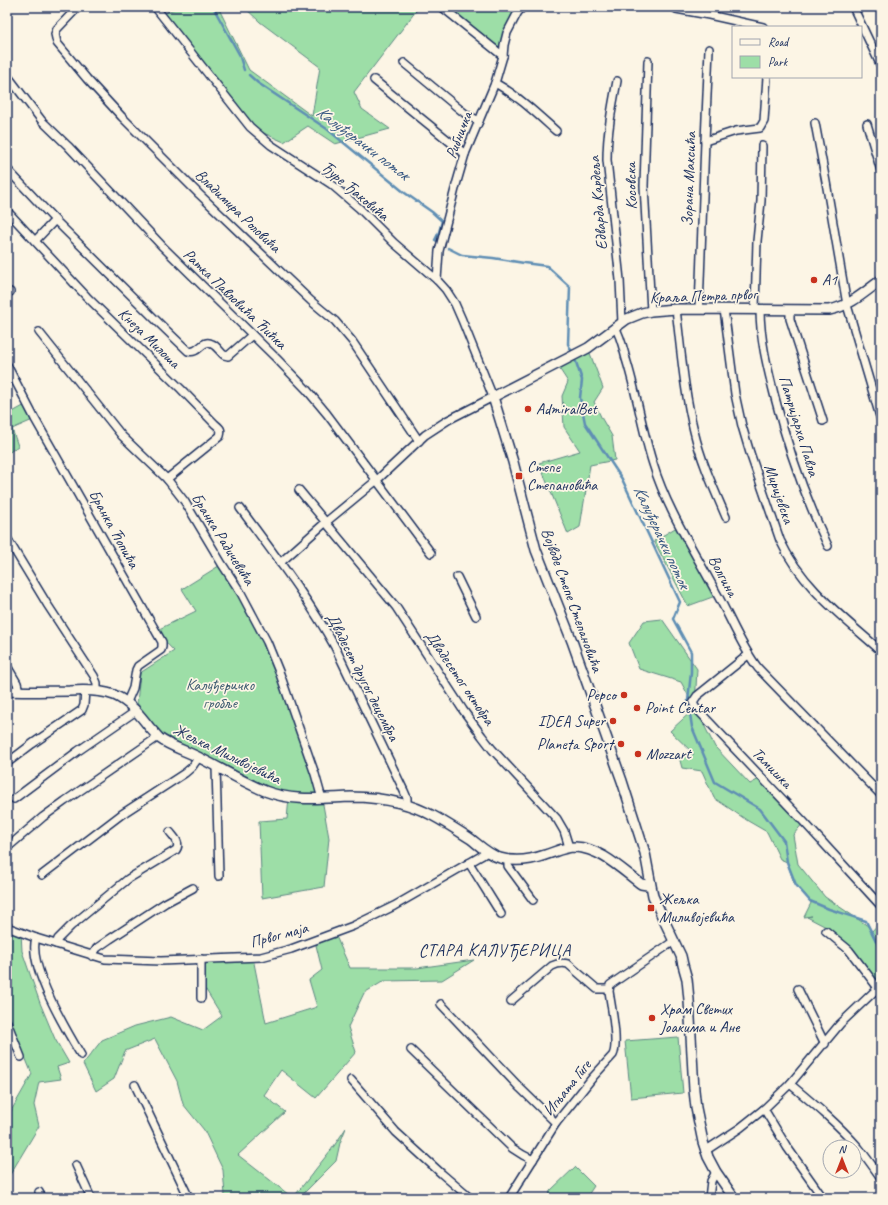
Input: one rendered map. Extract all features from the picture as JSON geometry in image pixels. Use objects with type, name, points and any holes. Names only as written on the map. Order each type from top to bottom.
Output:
[{"type":"street","name":"Владимира Роловића","points":[[78,7],[57,29],[55,34],[57,43],[87,79],[122,117],[199,194],[311,301],[335,321],[352,340],[419,441]]},
{"type":"street","name":"Ђуре Ђаковића","points":[[155,7],[250,127],[271,145],[331,184],[359,208],[394,243],[437,280],[446,290],[458,309],[492,397]]},
{"type":"street","points":[[442,7],[503,56]]},
{"type":"street","name":"Рибничка","points":[[437,280],[439,250],[465,154],[495,83],[503,56],[507,33],[518,12],[524,7]]},
{"type":"street","points":[[709,15],[711,7]]},
{"type":"street","points":[[853,7],[881,66]]},
{"type":"street","points":[[676,10],[709,15],[758,26]]},
{"type":"street","name":"Зорана Максића","points":[[699,309],[709,49]]},
{"type":"street","name":"Косовска","points":[[648,61],[644,186],[651,311]]},
{"type":"street","points":[[404,63],[467,115],[479,121]]},
{"type":"street","name":"Ратка Павловића Ћићка","points":[[7,75],[42,121],[68,146],[163,247],[307,390],[327,414],[431,553]]},
{"type":"street","points":[[705,141],[736,131],[760,128],[764,121],[767,78]]},
{"type":"street","points":[[374,80],[465,154]]},
{"type":"street","name":"Едварда Кардеља","points":[[616,81],[607,148],[607,160],[620,280],[618,325]]},
{"type":"street","points":[[495,83],[521,101],[556,131]]},
{"type":"street","points":[[815,123],[847,304],[881,420]]},
{"type":"street","points":[[867,124],[881,171]]},
{"type":"street","name":"Патријарха Павла","points":[[762,146],[761,201],[757,241],[757,309],[763,348],[781,421],[804,493],[828,546]]},
{"type":"street","name":"Кнеза Милоша","points":[[7,169],[55,220],[190,352],[195,351],[205,343],[209,342],[226,356],[252,335]]},
{"type":"street","name":"Кнеза Милоша","points":[[7,211],[87,297],[221,429],[222,432],[220,436],[167,479]]},
{"type":"street","points":[[35,241],[55,220]]},
{"type":"street","name":"Краља Петра првог","points":[[492,397],[584,350],[600,340],[618,325],[635,316],[651,311],[676,309],[829,310],[840,308],[847,304],[881,280]]},
{"type":"street","points":[[676,309],[685,381],[694,431],[706,472],[726,517]]},
{"type":"street","name":"Миријевска","points":[[724,309],[735,394],[742,426],[752,460],[780,540],[796,567],[818,594],[881,651]]},
{"type":"street","points":[[790,310],[790,319],[822,421]]},
{"type":"street","name":"Волгина","points":[[618,325],[619,335],[630,370],[648,450],[658,480],[748,655],[758,668],[881,795]]},
{"type":"street","name":"Бранка Радичевића","points":[[39,332],[122,436],[167,479],[185,502],[226,571],[241,593],[267,642],[280,674],[315,774],[322,799]]},
{"type":"street","name":"Бранка Ћопића","points":[[7,365],[35,419],[162,642],[161,650],[138,666],[133,688],[127,702]]},
{"type":"street","points":[[280,563],[326,522],[377,480],[432,430],[443,422],[492,397]]},
{"type":"street","name":"Војводе Степе Степановића","points":[[492,397],[513,462],[533,541],[572,641],[622,782],[649,866],[650,884],[656,902],[681,956],[687,979],[695,1101],[705,1151],[716,1172],[734,1198]]},
{"type":"street","name":"Двадесетог октобра","points":[[299,490],[396,607],[463,710],[492,749],[562,825],[569,847]]},
{"type":"street","name":"Двадесет другог децембра","points":[[240,508],[326,630],[404,791],[407,798],[407,805]]},
{"type":"street","points":[[7,538],[47,604],[94,676],[97,683],[97,691]]},
{"type":"street","points":[[458,577],[476,616]]},
{"type":"street","name":"Тамишка","points":[[748,655],[697,696],[693,702],[695,707],[881,906]]},
{"type":"street","points":[[7,666],[17,683],[19,691]]},
{"type":"street","name":"Жељка Миливојевића","points":[[7,690],[85,690],[97,691],[115,696],[127,702],[158,737],[258,788],[276,795],[301,799],[364,798],[385,800],[407,805],[452,827],[487,852],[496,856],[508,859],[532,859],[562,848],[582,848],[606,858],[641,884],[650,884]]},
{"type":"street","points":[[7,763],[82,710],[84,705],[85,690]]},
{"type":"street","points":[[14,799],[78,751],[136,711]]},
{"type":"street","points":[[8,847],[43,817],[158,737]]},
{"type":"street","points":[[42,875],[122,814],[185,773],[192,767],[199,757]]},
{"type":"street","points":[[216,767],[219,876]]},
{"type":"street","points":[[56,944],[58,939],[71,926],[128,879],[176,850],[178,843],[170,832]]},
{"type":"street","name":"Првог маја","points":[[7,927],[36,938],[105,959],[160,961],[261,957],[276,954],[353,926],[386,910],[487,852]]},
{"type":"street","points":[[508,859],[508,866],[532,900]]},
{"type":"street","points":[[469,863],[501,914]]},
{"type":"street","points":[[92,956],[97,948],[110,939],[166,903],[193,888]]},
{"type":"street","points":[[705,1151],[740,1128],[764,1109],[790,1084],[825,1044],[840,1024],[879,986],[849,950],[826,931]]},
{"type":"street","points":[[36,938],[34,952],[43,982],[60,1019],[81,1055]]},
{"type":"street","points":[[510,1001],[552,966],[563,962],[568,964],[597,989],[609,989],[612,983],[674,941]]},
{"type":"street","points":[[201,959],[201,998]]},
{"type":"street","name":"Игњата Гиге","points":[[509,1198],[556,1123],[615,1052],[616,1040],[609,989]]},
{"type":"street","points":[[798,989],[825,1044]]},
{"type":"street","points":[[441,1004],[520,1088],[556,1123]]},
{"type":"street","points":[[7,1022],[21,1057]]},
{"type":"street","points":[[411,1050],[512,1148],[533,1160]]},
{"type":"street","points":[[351,1080],[396,1132],[470,1198]]},
{"type":"street","points":[[790,1084],[848,1136],[867,1158],[881,1178]]},
{"type":"street","points":[[135,1085],[189,1198]]},
{"type":"street","points":[[764,1109],[823,1198]]},
{"type":"street","points":[[76,1165],[91,1198]]},
{"type":"street","points":[[709,1198],[711,1181],[716,1172]]},
{"type":"green space","points":[[178,7],[218,7],[249,70],[312,116],[320,67],[260,22],[244,7],[419,7],[354,92],[362,109],[390,129],[335,144],[308,126],[284,142],[250,127],[161,15]]},
{"type":"green space","points":[[442,7],[523,7],[512,22],[503,56]]},
{"type":"green space","points":[[588,348],[603,388],[594,402],[612,436],[615,460],[590,465],[580,527],[568,534],[539,463],[580,451],[564,427],[562,396],[568,382],[557,365]]},
{"type":"green space","points":[[27,404],[35,419],[12,429],[18,446],[7,454],[7,415]]},
{"type":"green space","points":[[680,525],[718,595],[688,606],[654,541]]},
{"type":"green space","name":"Калуђеричко гробље","points":[[222,564],[249,609],[280,674],[318,794],[293,795],[263,787],[159,732],[137,703],[140,673],[174,651],[155,631],[196,611],[182,589]]},
{"type":"green space","points":[[662,619],[697,669],[695,707],[715,747],[750,784],[761,778],[804,822],[793,835],[798,864],[825,897],[868,926],[871,932],[881,921],[881,980],[876,984],[851,949],[828,928],[807,917],[812,916],[804,917],[811,903],[794,883],[787,862],[780,859],[767,832],[714,798],[702,771],[682,768],[679,757],[694,754],[670,731],[695,708],[681,682],[639,669],[629,643],[644,621]]},
{"type":"green space","points":[[289,798],[322,799],[329,838],[324,887],[262,898],[259,821],[287,819]]},
{"type":"green space","points":[[7,927],[21,932],[22,951],[40,1003],[55,1039],[69,1063],[57,1067],[61,1079],[39,1082],[34,1105],[39,1126],[8,1178],[8,1198],[7,1118],[32,1074],[7,1013]]},
{"type":"green space","points":[[335,934],[350,968],[417,968],[474,960],[442,980],[384,981],[364,993],[348,1027],[356,1052],[316,1098],[281,1070],[264,1095],[285,1112],[238,1155],[293,1198],[221,1198],[225,1195],[223,1170],[204,1130],[183,1104],[177,1081],[155,1039],[125,1051],[114,1079],[96,1091],[83,1064],[102,1040],[135,1026],[171,1017],[203,1030],[222,1016],[201,982],[201,959],[253,958],[266,1023],[317,1007],[309,980],[322,970],[315,941]]},
{"type":"green space","points":[[678,1037],[683,1093],[631,1098],[625,1041]]},
{"type":"green space","points":[[346,1128],[340,1143],[336,1161],[305,1192],[304,1198],[293,1198],[334,1146]]},
{"type":"green space","points":[[575,1167],[594,1186],[586,1198],[549,1198],[550,1191]]},
{"type":"waterway","name":"Калуђерачки поток","points":[[213,7],[239,54],[244,70]]},
{"type":"waterway","name":"Калуђерачки поток","points":[[249,75],[258,83],[327,129],[405,193],[432,212],[442,221],[435,240],[437,241]]},
{"type":"waterway","name":"Калуђерачки поток","points":[[448,248],[462,255],[547,266],[570,287],[568,344],[571,350]]},
{"type":"waterway","name":"Калуђерачки поток","points":[[576,362],[582,380],[580,398],[585,423],[622,479],[680,602],[673,619],[691,652],[691,672],[688,701],[692,727],[715,782],[760,809],[784,841],[787,862],[796,885],[810,901],[866,921],[881,951]]},
{"type":"place","name":"A1","points":[[814,280]]},
{"type":"place","name":"AdmiralBet","points":[[528,409]]},
{"type":"place","name":"Степе Степановића","points":[[519,476]]},
{"type":"place","name":"Pepco","points":[[624,695]]},
{"type":"place","name":"Point Centar","points":[[637,708]]},
{"type":"place","name":"IDEA Super","points":[[613,721]]},
{"type":"place","name":"Planeta Sport","points":[[621,744]]},
{"type":"place","name":"Mozzart","points":[[638,754]]},
{"type":"place","name":"Жељка Миливојевића","points":[[651,908]]},
{"type":"place","name":"Храм Светих Јоакима и Ане","points":[[652,1018]]},
{"type":"district","name":"СТАРА КАЛУЂЕРИЦА","points":[[495,950]]}]
